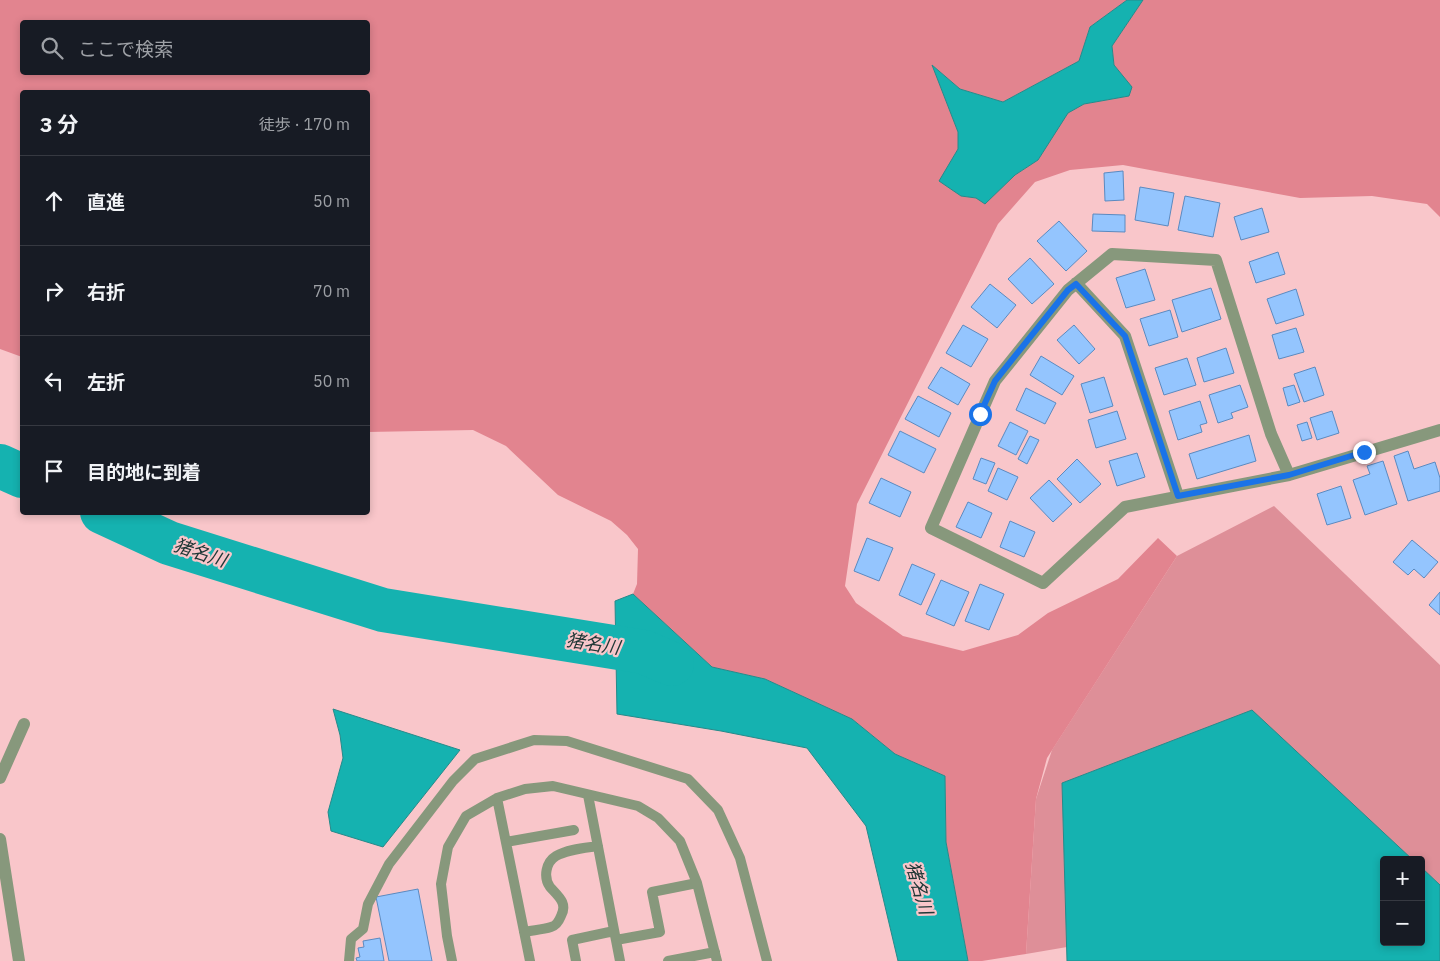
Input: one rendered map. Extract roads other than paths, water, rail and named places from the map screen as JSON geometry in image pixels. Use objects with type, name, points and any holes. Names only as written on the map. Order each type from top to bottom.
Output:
[{"type":"street","points":[[1289,475],[1271,434],[1216,260],[1112,254],[1068,290],[995,381],[930,528],[1043,583],[1125,507],[1289,475],[1440,430]]},
{"type":"street","points":[[1076,284],[1125,336],[1178,496]]},
{"type":"street","points":[[0,778],[24,724]]},
{"type":"street","points":[[0,839],[19,961]]},
{"type":"lane","points":[[350,961],[351,939],[363,929],[368,904],[389,864],[453,781],[475,759],[534,740],[567,740],[688,779],[718,810],[740,858],[767,961]]},
{"type":"lane","points":[[452,961],[441,884],[448,847],[466,816],[497,798],[525,790],[553,786],[638,806],[658,818],[680,841],[697,883],[716,957],[668,961]]},
{"type":"lane","points":[[588,795],[620,961]]},
{"type":"lane","points":[[497,798],[530,961]]},
{"type":"lane","points":[[506,842],[574,830]]},
{"type":"lane","points":[[524,932],[552,927],[559,921],[564,911],[562,901],[546,878],[547,867],[554,858],[565,852],[598,846]]},
{"type":"lane","points":[[576,961],[572,940],[660,932],[652,892],[697,883]]},
{"type":"water","points":[[1127,0],[1143,0],[1112,46],[1114,65],[1132,87],[1129,96],[1084,104],[1068,113],[1038,160],[1015,175],[985,204],[976,198],[961,196],[939,181],[958,149],[958,132],[932,65],[960,89],[1003,102],[1079,61],[1090,27]]},
{"type":"water","points":[[633,594],[712,667],[765,679],[852,719],[895,754],[945,776],[946,842],[968,961],[898,961],[866,826],[807,748],[721,731],[617,714],[615,601]]},
{"type":"water","points":[[333,709],[460,750],[383,847],[331,831],[328,812],[343,758],[340,735]]},
{"type":"water","points":[[1252,710],[1409,856],[1380,856],[1380,946],[1425,946],[1425,871],[1440,885],[1440,961],[1067,961],[1062,783]]},
{"type":"waterway","name":"猪名川","points":[[0,466],[20,475]]},
{"type":"waterway","name":"猪名川","points":[[108,515],[169,543],[383,610],[644,652],[672,664]]}]
